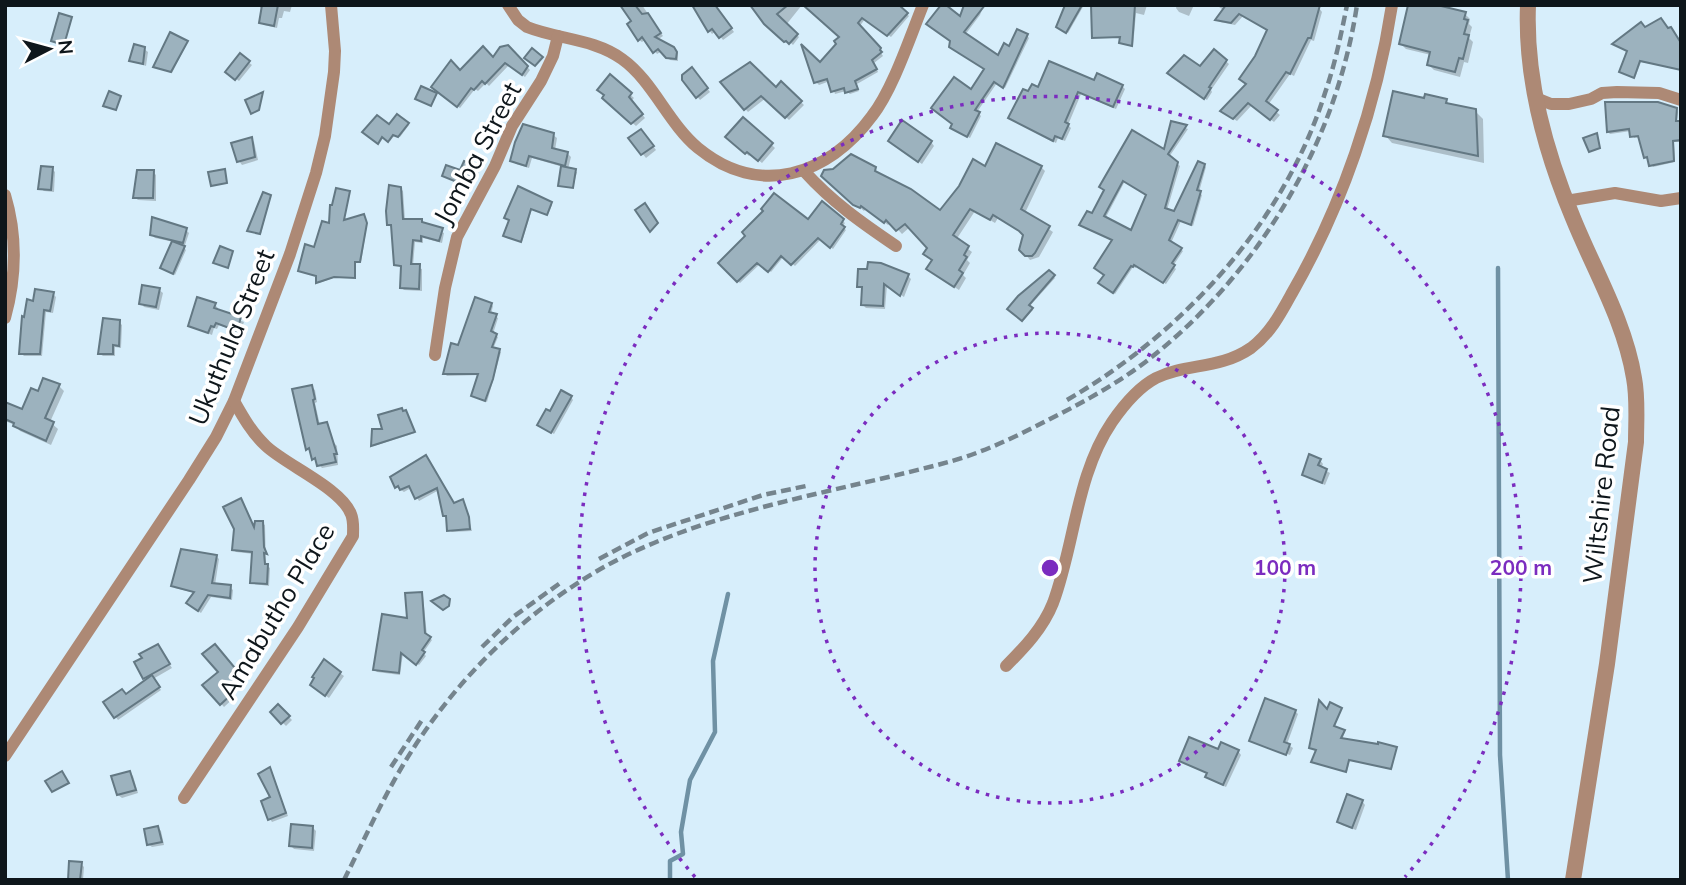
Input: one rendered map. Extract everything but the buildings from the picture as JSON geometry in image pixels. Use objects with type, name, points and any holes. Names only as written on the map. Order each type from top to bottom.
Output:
[{"type":"street","name":"Ukuthula Street","points":[[5,756],[189,480],[216,437],[234,401],[290,254],[322,148],[334,72],[331,5]]},
{"type":"street","points":[[508,5],[517,20],[527,27],[610,52],[624,60],[650,89],[680,131],[710,157],[746,173],[765,175],[804,172],[836,153],[854,137],[873,115],[885,94],[923,5]]},
{"type":"street","points":[[1006,666],[1029,643],[1052,604],[1090,465],[1101,439],[1113,421],[1128,402],[1156,378],[1240,355],[1262,339],[1277,320],[1318,246],[1356,153],[1392,5]]},
{"type":"street","name":"Wiltshire Road","points":[[1528,5],[1528,54],[1550,160],[1625,341],[1634,378],[1637,412],[1636,442],[1607,664],[1573,880]]},
{"type":"street","name":"Jomba Street","points":[[435,355],[445,288],[457,237],[495,166],[512,126],[541,80],[553,56],[558,36]]},
{"type":"street","points":[[1536,98],[1551,104],[1569,104],[1591,99],[1602,93],[1617,92],[1659,93],[1681,100]]},
{"type":"street","points":[[804,172],[844,211],[896,246]]},
{"type":"street","points":[[1566,201],[1615,193],[1661,201],[1681,198]]},
{"type":"street","points":[[5,195],[14,259],[11,296],[5,318]]},
{"type":"street","name":"Amabutho Place","points":[[184,798],[298,627],[353,536],[351,512],[334,494],[267,447],[249,428],[234,401]]},
{"type":"waterway","points":[[1498,268],[1500,755],[1508,880]]},
{"type":"waterway","points":[[670,880],[670,861],[683,854],[681,832],[690,780],[715,732],[713,661],[728,594]]},
{"type":"railway","points":[[1067,400],[1110,373],[1151,342],[1224,270],[1256,229],[1284,186],[1307,141],[1332,71],[1347,5]]},
{"type":"railway","points":[[344,880],[395,779],[421,737],[462,683],[536,613],[592,574],[633,552],[721,519],[952,461],[990,448],[1063,413],[1148,360],[1188,325],[1225,287],[1286,202],[1311,155],[1331,107],[1347,57],[1357,5]]},
{"type":"railway","points":[[599,559],[648,533],[763,495],[806,486]]},
{"type":"railway","points":[[482,647],[513,617],[563,581]]},
{"type":"railway","points":[[391,767],[422,720]]}]
